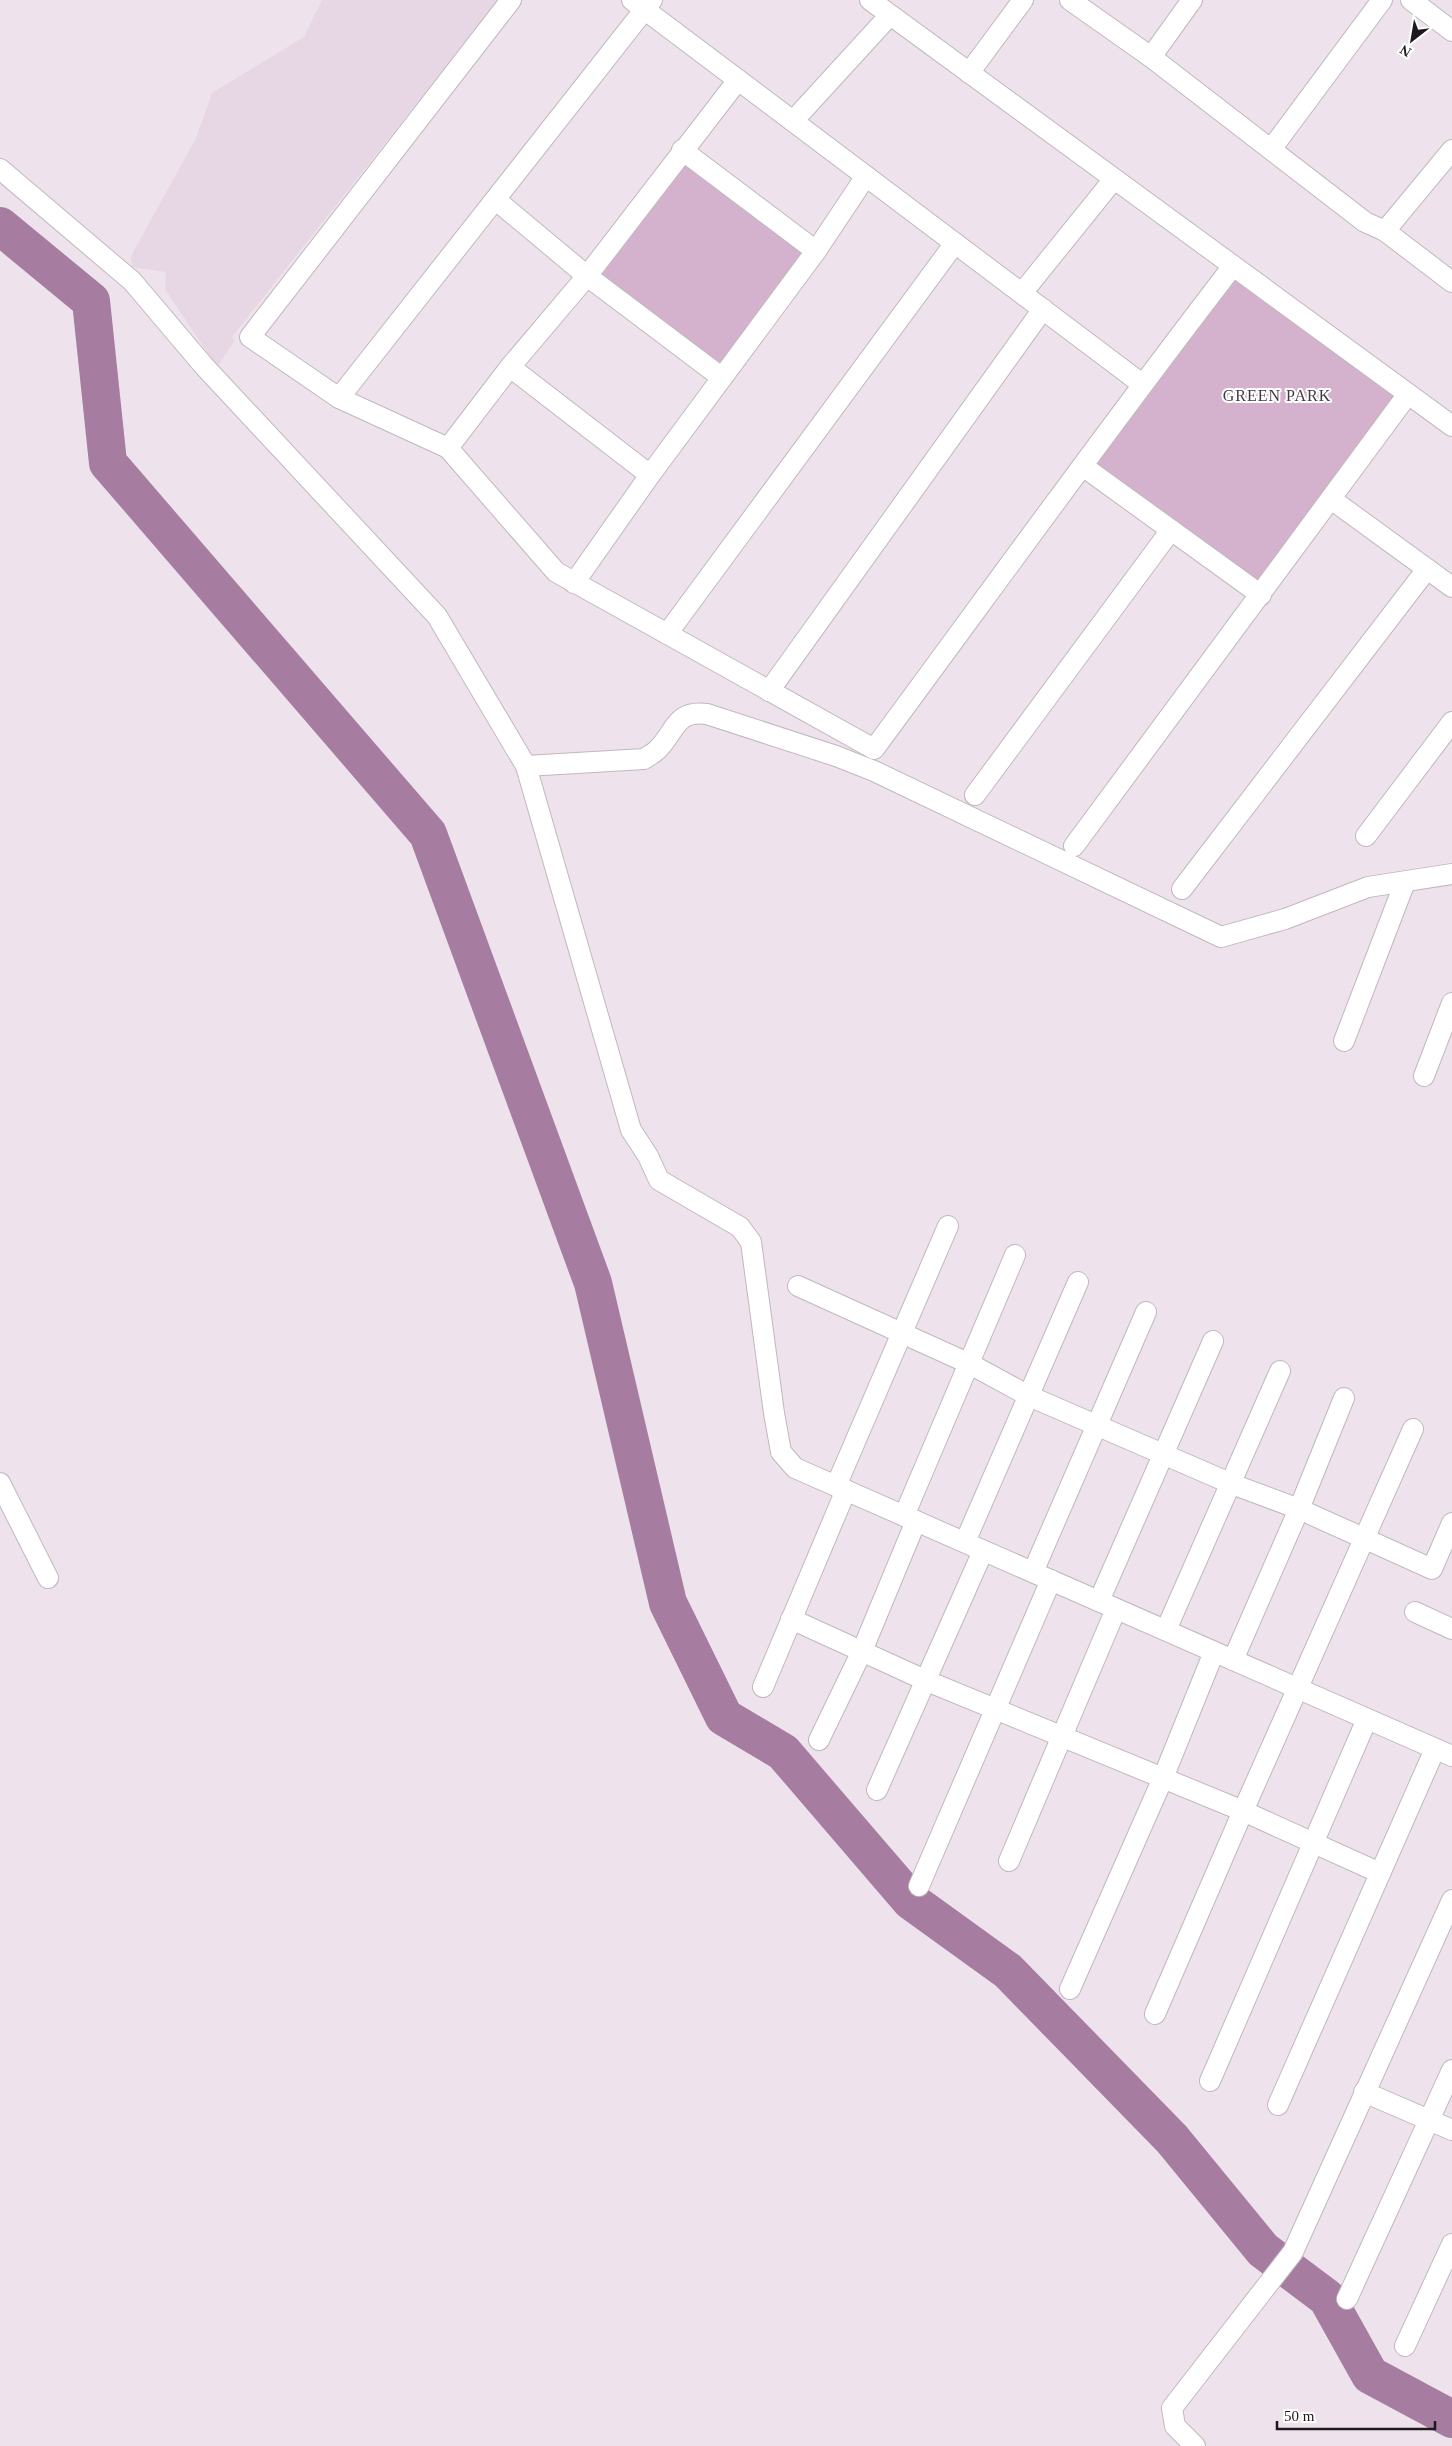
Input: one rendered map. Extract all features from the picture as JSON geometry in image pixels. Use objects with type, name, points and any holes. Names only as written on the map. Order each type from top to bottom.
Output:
[{"type":"street","points":[[511,0],[250,337],[339,398],[448,448],[556,572],[874,750],[1084,467],[1142,384],[1233,266]]},
{"type":"street","points":[[870,0],[1452,426]]},
{"type":"street","points":[[969,72],[1022,0]]},
{"type":"street","points":[[1070,0],[1151,57],[1366,222],[1385,231],[1452,282]]},
{"type":"street","points":[[1151,57],[1192,0]]},
{"type":"street","points":[[1272,148],[1382,0]]},
{"type":"street","points":[[1411,0],[1452,32]]},
{"type":"street","points":[[339,398],[496,200],[643,3],[738,80],[1142,384]]},
{"type":"street","points":[[793,121],[890,15]]},
{"type":"street","points":[[448,448],[510,367],[587,276],[682,150],[738,80]]},
{"type":"street","points":[[682,150],[816,251]]},
{"type":"street","points":[[1385,231],[1452,150]]},
{"type":"street","points":[[0,168],[132,281],[204,366],[437,616],[526,766],[631,1130],[648,1156],[659,1180],[740,1227],[751,1242],[781,1452],[795,1468],[1444,1752],[1380,1873],[1278,2104]]},
{"type":"street","points":[[574,583],[650,474],[816,251],[866,176]]},
{"type":"street","points":[[1022,293],[1114,179]]},
{"type":"street","points":[[496,200],[587,276],[721,377]]},
{"type":"street","points":[[667,634],[955,243]]},
{"type":"street","points":[[769,691],[1043,309]]},
{"type":"street","points":[[510,367],[650,474]]},
{"type":"street","points":[[1074,846],[1408,394]]},
{"type":"street","points":[[1084,467],[1261,595]]},
{"type":"street","points":[[1331,499],[1452,587]]},
{"type":"street","points":[[975,795],[1171,530]]},
{"type":"street","points":[[1182,889],[1427,569]]},
{"type":"street","points":[[526,766],[644,759],[657,750],[679,720],[694,713],[707,714],[868,768],[1221,937],[1277,921],[1368,887],[1452,874]]},
{"type":"street","points":[[1366,836],[1452,722]]},
{"type":"street","points":[[1344,1041],[1405,882]]},
{"type":"street","points":[[1424,1076],[1452,1003]]},
{"type":"street","points":[[763,1687],[792,1619],[902,1333],[948,1226]]},
{"type":"street","points":[[818,1740],[862,1651],[910,1518],[1015,1255]]},
{"type":"street","points":[[877,1790],[927,1681],[1029,1396],[1078,1282]]},
{"type":"street","points":[[798,1286],[970,1364],[1029,1396],[1232,1484],[1299,1509],[1432,1569],[1449,1536]]},
{"type":"street","points":[[1033,1572],[1146,1312]]},
{"type":"street","points":[[1009,1861],[1061,1737],[1164,1454],[1214,1342]]},
{"type":"street","points":[[1166,1630],[1232,1484],[1280,1371]]},
{"type":"street","points":[[1232,1660],[1299,1509],[1344,1398]]},
{"type":"street","points":[[1155,2014],[1243,1810],[1413,1429]]},
{"type":"street","points":[[0,1483],[48,1578]]},
{"type":"street","points":[[919,1886],[1052,1580]]},
{"type":"street","points":[[1415,1612],[1452,1629]]},
{"type":"street","points":[[792,1619],[927,1681],[1243,1810],[1380,1873]]},
{"type":"street","points":[[1070,1989],[1163,1778],[1214,1652]]},
{"type":"street","points":[[1210,2081],[1367,1719]]},
{"type":"street","points":[[1195,2446],[1175,2426],[1172,2408],[1293,2252],[1452,1900]]},
{"type":"street","points":[[1347,2299],[1452,2070]]},
{"type":"street","points":[[1364,2092],[1429,2118],[1452,2130]]},
{"type":"street","points":[[1406,2346],[1452,2244]]},
{"type":"shaded area","points":[[322,0],[498,0],[232,337],[235,340],[217,367],[165,289],[166,272],[132,267],[131,256],[196,138],[212,93],[304,37]]},
{"type":"shaded area","points":[[682,150],[816,251],[721,377],[587,276]]},
{"type":"shaded area","points":[[1233,266],[1408,394],[1261,595],[1084,467]]},
{"type":"waterway","points":[[0,226],[91,301],[108,463],[428,834],[593,1283],[668,1603],[724,1717],[783,1752],[911,1901],[1008,1971],[1172,2139],[1263,2250],[1327,2298],[1370,2375],[1452,2419]]},
{"type":"district","name":"GREEN PARK","points":[[1277,395]]}]
